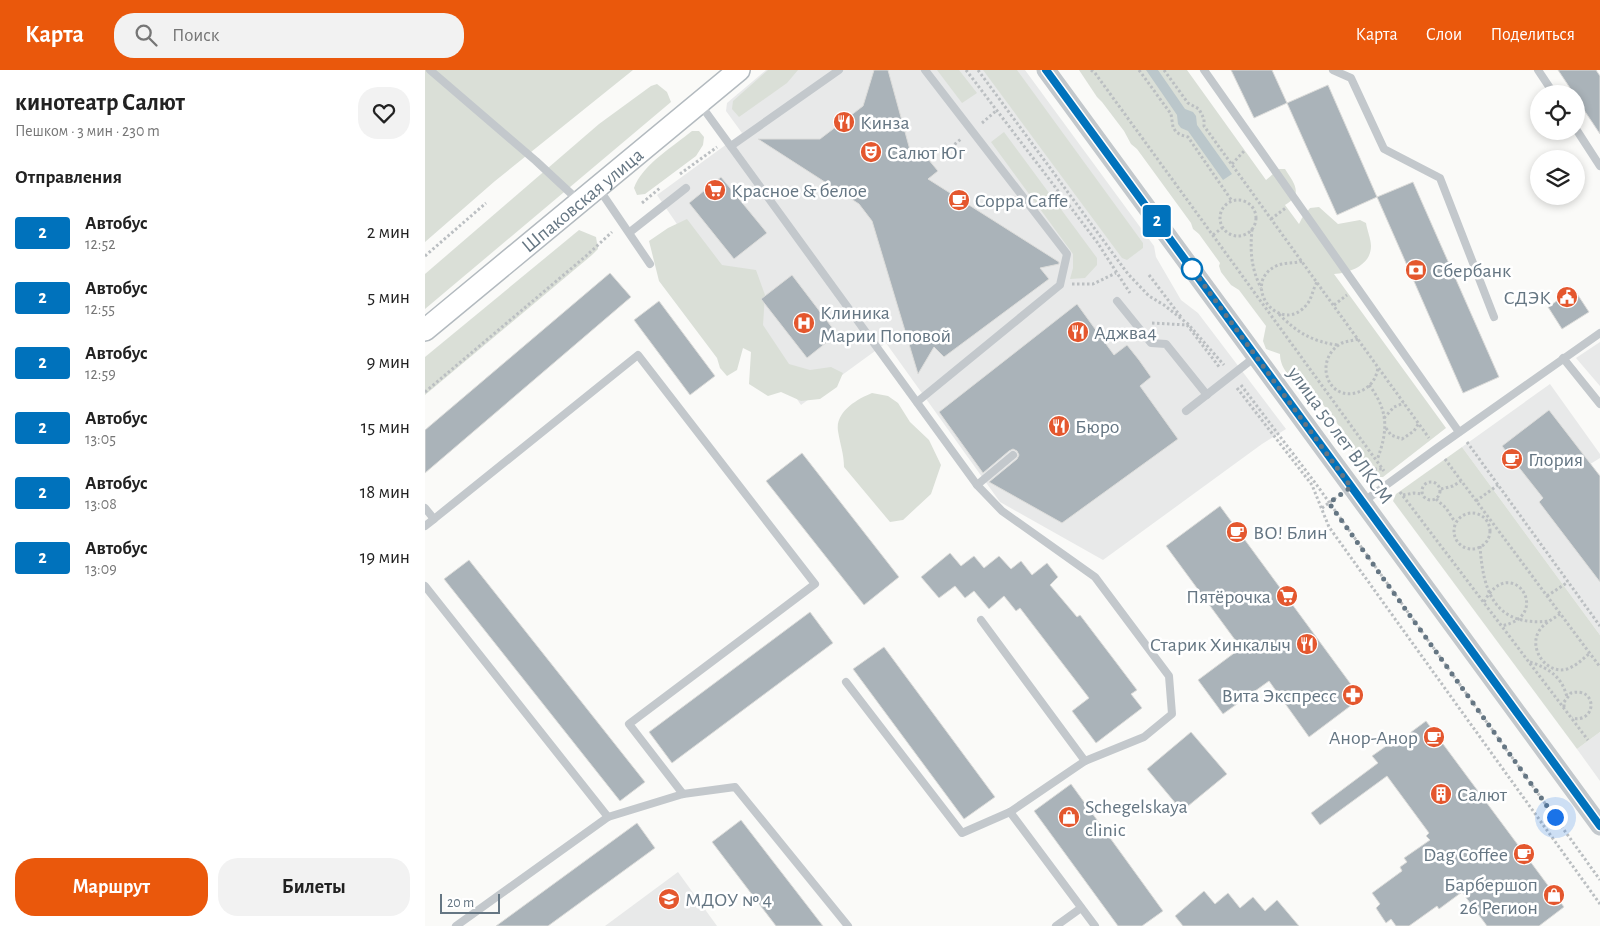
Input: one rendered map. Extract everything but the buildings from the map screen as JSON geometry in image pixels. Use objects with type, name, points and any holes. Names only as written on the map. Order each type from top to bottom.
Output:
[{"type":"main road","name":"Шпаковская улица","points":[[425,330],[739,70]]},
{"type":"street","name":"улица 50 лет ВЛКСМ","points":[[1046,70],[1600,826]]},
{"type":"lane","points":[[430,70],[536,161],[580,202]]},
{"type":"lane","points":[[731,146],[839,70]]},
{"type":"lane","points":[[917,402],[1060,285],[1067,254],[925,70]]},
{"type":"lane","points":[[1204,70],[1459,432]]},
{"type":"lane","points":[[1333,70],[1351,78],[1384,149],[1440,178],[1494,317]]},
{"type":"lane","points":[[1538,70],[1548,85]]},
{"type":"lane","points":[[700,104],[977,485],[1002,511],[1095,577],[1169,676],[1172,714],[1144,737],[1085,761],[1010,812],[963,833],[846,682]]},
{"type":"lane","points":[[1583,140],[1600,166]]},
{"type":"lane","points":[[598,188],[630,232],[650,264]]},
{"type":"lane","points":[[630,232],[686,188]]},
{"type":"lane","points":[[1117,301],[1151,343],[1165,344],[1207,395]]},
{"type":"lane","points":[[1363,503],[1459,432],[1600,334]]},
{"type":"lane","points":[[425,526],[638,355],[815,584],[629,724],[683,794]]},
{"type":"lane","points":[[1185,411],[1256,356]]},
{"type":"lane","points":[[1563,358],[1600,404]]},
{"type":"lane","points":[[977,485],[1013,455]]},
{"type":"lane","points":[[425,508],[434,518]]},
{"type":"lane","points":[[425,586],[608,817]]},
{"type":"lane","points":[[981,620],[1085,761]]},
{"type":"lane","points":[[456,926],[608,817],[683,794],[735,786],[848,926]]},
{"type":"lane","points":[[1010,812],[1095,926]]},
{"type":"lane","points":[[1056,926],[1081,908]]},
{"type":"path","points":[[966,70],[1097,242],[1131,294]]},
{"type":"path","points":[[978,70],[1128,274],[1149,296],[1164,305],[1187,325],[1230,376],[1329,503],[1600,880]]},
{"type":"path","points":[[1091,70],[1264,302],[1383,469],[1589,740]]},
{"type":"path","points":[[1139,70],[1171,114],[1173,127],[1181,135],[1188,137],[1232,201]]},
{"type":"path","points":[[1164,70],[1188,103],[1199,109],[1204,119],[1204,126],[1489,520],[1600,667]]},
{"type":"path","points":[[1240,200],[1248,203],[1253,208],[1256,216],[1255,224],[1251,231],[1235,236],[1222,228],[1221,212],[1225,205],[1232,201],[1240,200]]},
{"type":"path","points":[[425,256],[486,203]]},
{"type":"path","points":[[1253,208],[1261,204]]},
{"type":"path","points":[[1213,235],[1222,228]]},
{"type":"path","points":[[1252,228],[1251,252],[1253,270],[1264,302],[1271,310],[1279,314],[1293,328],[1315,341],[1338,345],[1358,339]]},
{"type":"path","points":[[1261,289],[1262,282],[1267,273],[1275,266],[1302,261]]},
{"type":"path","points":[[1060,285],[1093,284],[1116,273]]},
{"type":"path","points":[[1149,275],[1183,321],[1230,376],[1312,485],[1329,527],[1600,904]]},
{"type":"path","points":[[1279,314],[1290,315],[1300,310],[1307,304],[1317,282]]},
{"type":"path","points":[[1150,323],[1187,325]]},
{"type":"path","points":[[1338,345],[1329,356],[1325,372],[1329,383],[1338,391],[1359,392],[1369,386],[1377,377],[1378,368]]},
{"type":"path","points":[[1324,387],[1329,383]]},
{"type":"path","points":[[1369,386],[1380,400],[1385,426],[1377,460]]},
{"type":"path","points":[[1384,418],[1394,407],[1404,403]]},
{"type":"path","points":[[1385,426],[1391,435],[1402,439],[1414,431],[1419,423]]},
{"type":"path","points":[[1459,432],[1600,626]]},
{"type":"path","points":[[1420,441],[1428,436]]},
{"type":"path","points":[[1322,508],[1375,469],[1383,469],[1391,463]]},
{"type":"path","points":[[1441,489],[1453,486],[1461,481]]},
{"type":"path","points":[[1430,482],[1435,482],[1441,489],[1440,495],[1436,499],[1428,500],[1423,494],[1423,487],[1430,482]]},
{"type":"path","points":[[1476,501],[1498,485]]},
{"type":"path","points":[[1403,495],[1423,494]]},
{"type":"path","points":[[1436,499],[1446,508],[1455,522]]},
{"type":"path","points":[[1474,512],[1489,520],[1489,537],[1480,546],[1469,548],[1461,546],[1456,540],[1453,532],[1455,522],[1459,517],[1466,513],[1474,512]]},
{"type":"path","points":[[1480,546],[1483,573],[1489,593],[1501,610],[1518,619],[1529,622],[1549,621]]},
{"type":"path","points":[[1547,596],[1568,582]]},
{"type":"path","points":[[1484,602],[1489,593],[1504,583],[1517,585],[1524,591],[1527,598],[1527,606],[1518,619],[1501,626]]},
{"type":"path","points":[[1560,614],[1539,631],[1536,639],[1537,653],[1562,682],[1567,697]]},
{"type":"path","points":[[1529,662],[1555,669],[1568,669],[1590,653]]},
{"type":"path","points":[[1564,707],[1567,697],[1571,693],[1581,692],[1587,695],[1591,701],[1591,708],[1587,715],[1577,719],[1572,718]]},
{"type":"shaded area","points":[[425,70],[633,70],[495,181],[425,242]]},
{"type":"shaded area","points":[[766,70],[1025,70],[1154,246],[1156,257],[1181,300],[1198,313],[1286,429],[1262,444],[1103,560],[1000,502],[886,343],[801,405],[657,195],[742,133],[726,111],[727,103]]},
{"type":"shaded area","points":[[768,70],[798,70],[787,83],[739,117],[732,109],[733,101]]},
{"type":"shaded area","points":[[937,70],[959,70],[977,93],[962,103]]},
{"type":"shaded area","points":[[983,70],[1017,70],[1143,243],[1143,248],[1127,260],[1122,258]]},
{"type":"shaded area","points":[[1079,70],[1187,70],[1266,180],[1279,169],[1285,169],[1296,188],[1296,192],[1291,201],[1285,205],[1299,224],[1310,208],[1319,207],[1338,224],[1360,220],[1366,223],[1371,246],[1370,253],[1364,263],[1353,270],[1334,274],[1446,428],[1383,477],[1376,477],[1362,457],[1349,449],[1351,442],[1304,379],[1290,376],[1282,364],[1280,354],[1266,349],[1263,341],[1266,326],[1239,290],[1231,285],[1221,272],[1220,263],[1199,234],[1193,229],[1191,223],[1137,149],[1131,144],[1124,131],[1097,97]]},
{"type":"shaded area","points":[[1146,70],[1158,70],[1185,109],[1193,112],[1196,116],[1197,125],[1232,174],[1223,180],[1188,131],[1181,128],[1178,124],[1177,115]]},
{"type":"shaded area","points":[[657,84],[667,92],[671,102],[425,309],[425,274],[599,124],[651,86]]},
{"type":"shaded area","points":[[692,131],[699,131],[704,137],[703,145],[696,156],[645,194],[637,195],[634,188],[644,172],[659,156]]},
{"type":"shaded area","points":[[1004,132],[1097,258],[1097,265],[1085,278],[1070,279],[1073,268],[1073,254],[991,142]]},
{"type":"shaded area","points":[[687,219],[722,265],[756,270],[765,295],[763,325],[789,364],[810,370],[831,367],[843,373],[837,387],[820,399],[801,401],[781,392],[768,396],[749,384],[751,352],[743,348],[737,370],[727,376],[720,368],[717,358],[659,281],[649,241],[668,228]]},
{"type":"shaded area","points":[[579,230],[596,237],[598,249],[425,395],[425,357]]},
{"type":"shaded area","points":[[1600,342],[1600,386],[1576,358]]},
{"type":"shaded area","points":[[1550,384],[1600,454],[1600,458],[1579,471],[1600,500],[1600,635],[1462,447]]},
{"type":"shaded area","points":[[872,393],[888,396],[898,403],[910,422],[929,440],[941,465],[931,494],[903,520],[890,522],[844,467],[838,431],[840,418],[848,407]]},
{"type":"shaded area","points":[[1462,447],[1600,635],[1600,732],[1577,749],[1393,501],[1396,494]]},
{"type":"shaded area","points":[[1600,732],[1600,781],[1577,749]]},
{"type":"shaded area","name":"МДОУ № 4","points":[[678,872],[717,926],[605,926]]},
{"type":"bus line","name":"2","points":[[1046,70],[1600,826]]},
{"type":"place","name":"Кинза","points":[[844,122]]},
{"type":"place","name":"Салют Юг","points":[[871,152]]},
{"type":"place","name":"Красное & белое","points":[[715,190]]},
{"type":"place","name":"Coppa Caffe","points":[[959,200]]},
{"type":"place","name":"Сбербанк","points":[[1416,270]]},
{"type":"place","name":"СДЭК","points":[[1567,297]]},
{"type":"place","name":"Клиника Марии Поповой","points":[[804,323]]},
{"type":"place","name":"Аджва4","points":[[1078,332]]},
{"type":"place","name":"Бюро","points":[[1059,426]]},
{"type":"place","name":"Глория","points":[[1512,459]]},
{"type":"place","name":"ВО! Блин","points":[[1237,532]]},
{"type":"place","name":"Пятёрочка","points":[[1287,596]]},
{"type":"place","name":"Старик Хинкалыч","points":[[1307,644]]},
{"type":"place","name":"Вита Экспресс","points":[[1353,695]]},
{"type":"place","name":"Анор-Анор","points":[[1434,737]]},
{"type":"place","name":"Салют","points":[[1441,794]]},
{"type":"place","name":"Schegelskaya clinic","points":[[1069,817]]},
{"type":"place","name":"Dag Coffee","points":[[1524,854]]},
{"type":"place","name":"Барбершоп 26 Регион","points":[[1554,895]]},
{"type":"place","name":"МДОУ № 4","points":[[669,899]]},
{"type":"route","points":[[1192,269],[1188,263],[1351,487],[1329,503],[1555,817]]}]
